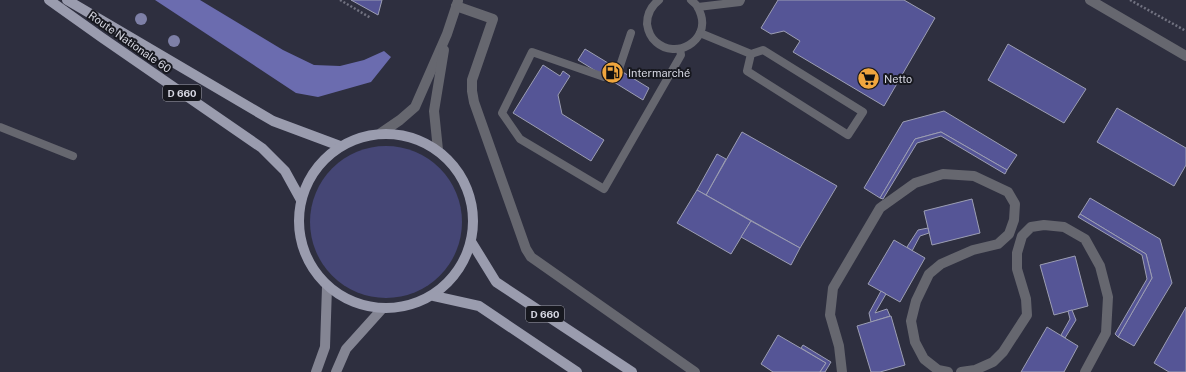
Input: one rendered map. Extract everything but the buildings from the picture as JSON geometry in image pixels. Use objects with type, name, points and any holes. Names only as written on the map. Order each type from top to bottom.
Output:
[{"type":"main road","name":"Route Nationale 60","points":[[49,0],[262,148],[285,171],[301,200]]},
{"type":"main road","name":"Route Nationale 60","points":[[67,0],[273,121],[340,146]]},
{"type":"main road","points":[[381,133],[411,137],[438,150],[462,176],[474,208],[472,243],[458,273],[434,296],[409,306],[382,309],[352,303],[327,287],[308,262],[299,231],[301,200],[315,169],[340,146],[359,137],[381,133]]},
{"type":"main road","name":"D 660","points":[[472,243],[496,282],[632,372]]},
{"type":"main road","name":"D 660","points":[[434,296],[480,306],[577,372]]},
{"type":"street","points":[[1090,0],[1186,56]]},
{"type":"street","points":[[381,133],[400,120],[415,107],[447,34],[457,3],[493,19],[472,80],[472,92],[474,102],[526,249],[531,257],[695,372]]},
{"type":"street","points":[[438,150],[434,111],[447,34]]},
{"type":"street","points":[[842,372],[839,346],[830,315],[833,288],[880,208],[915,183],[944,174],[974,176],[1008,192],[1015,204],[1014,220],[1009,234],[998,244],[973,250],[941,264],[929,274],[916,301],[911,321],[915,342],[924,359],[938,370],[948,372]]},
{"type":"street","points":[[961,372],[975,370],[993,362],[1004,352],[1027,315],[1026,299],[1017,269],[1017,252],[1022,236],[1031,227],[1044,225],[1064,227],[1085,239],[1100,266],[1108,297],[1106,333],[1085,372]]},
{"type":"street","points":[[316,372],[325,347],[327,287]]},
{"type":"street","points":[[336,372],[346,349],[382,309]]},
{"type":"lane","points":[[653,2],[647,17],[648,30],[653,39],[660,46],[670,49],[680,49],[692,44],[700,33],[702,20],[698,7],[691,0]]},
{"type":"lane","points":[[698,7],[739,1]]},
{"type":"lane","points":[[619,70],[631,33]]},
{"type":"lane","points":[[700,33],[750,54],[763,50],[863,112],[848,135],[747,71],[750,54]]},
{"type":"lane","points":[[604,76],[532,52],[502,113],[520,139],[604,189],[681,55],[680,49]]},
{"type":"lane","points":[[0,127],[73,156]]},
{"type":"path","points":[[340,0],[371,18]]},
{"type":"path","points":[[1130,0],[1186,32]]},
{"type":"shaded area","points":[[155,0],[200,0],[283,50],[314,65],[340,66],[364,60],[384,51],[391,57],[371,82],[318,97],[296,93]]},
{"type":"shaded area","points":[[379,146],[393,146],[408,149],[422,155],[440,168],[453,186],[459,200],[462,222],[459,244],[453,258],[440,276],[422,289],[408,295],[393,298],[379,298],[364,295],[350,289],[338,281],[327,270],[319,258],[313,244],[310,229],[310,215],[313,200],[319,186],[327,174],[338,163],[350,155],[364,149]]},
{"type":"place","name":"Intermarché","points":[[612,73]]},
{"type":"place","name":"Netto","points":[[869,79]]}]
